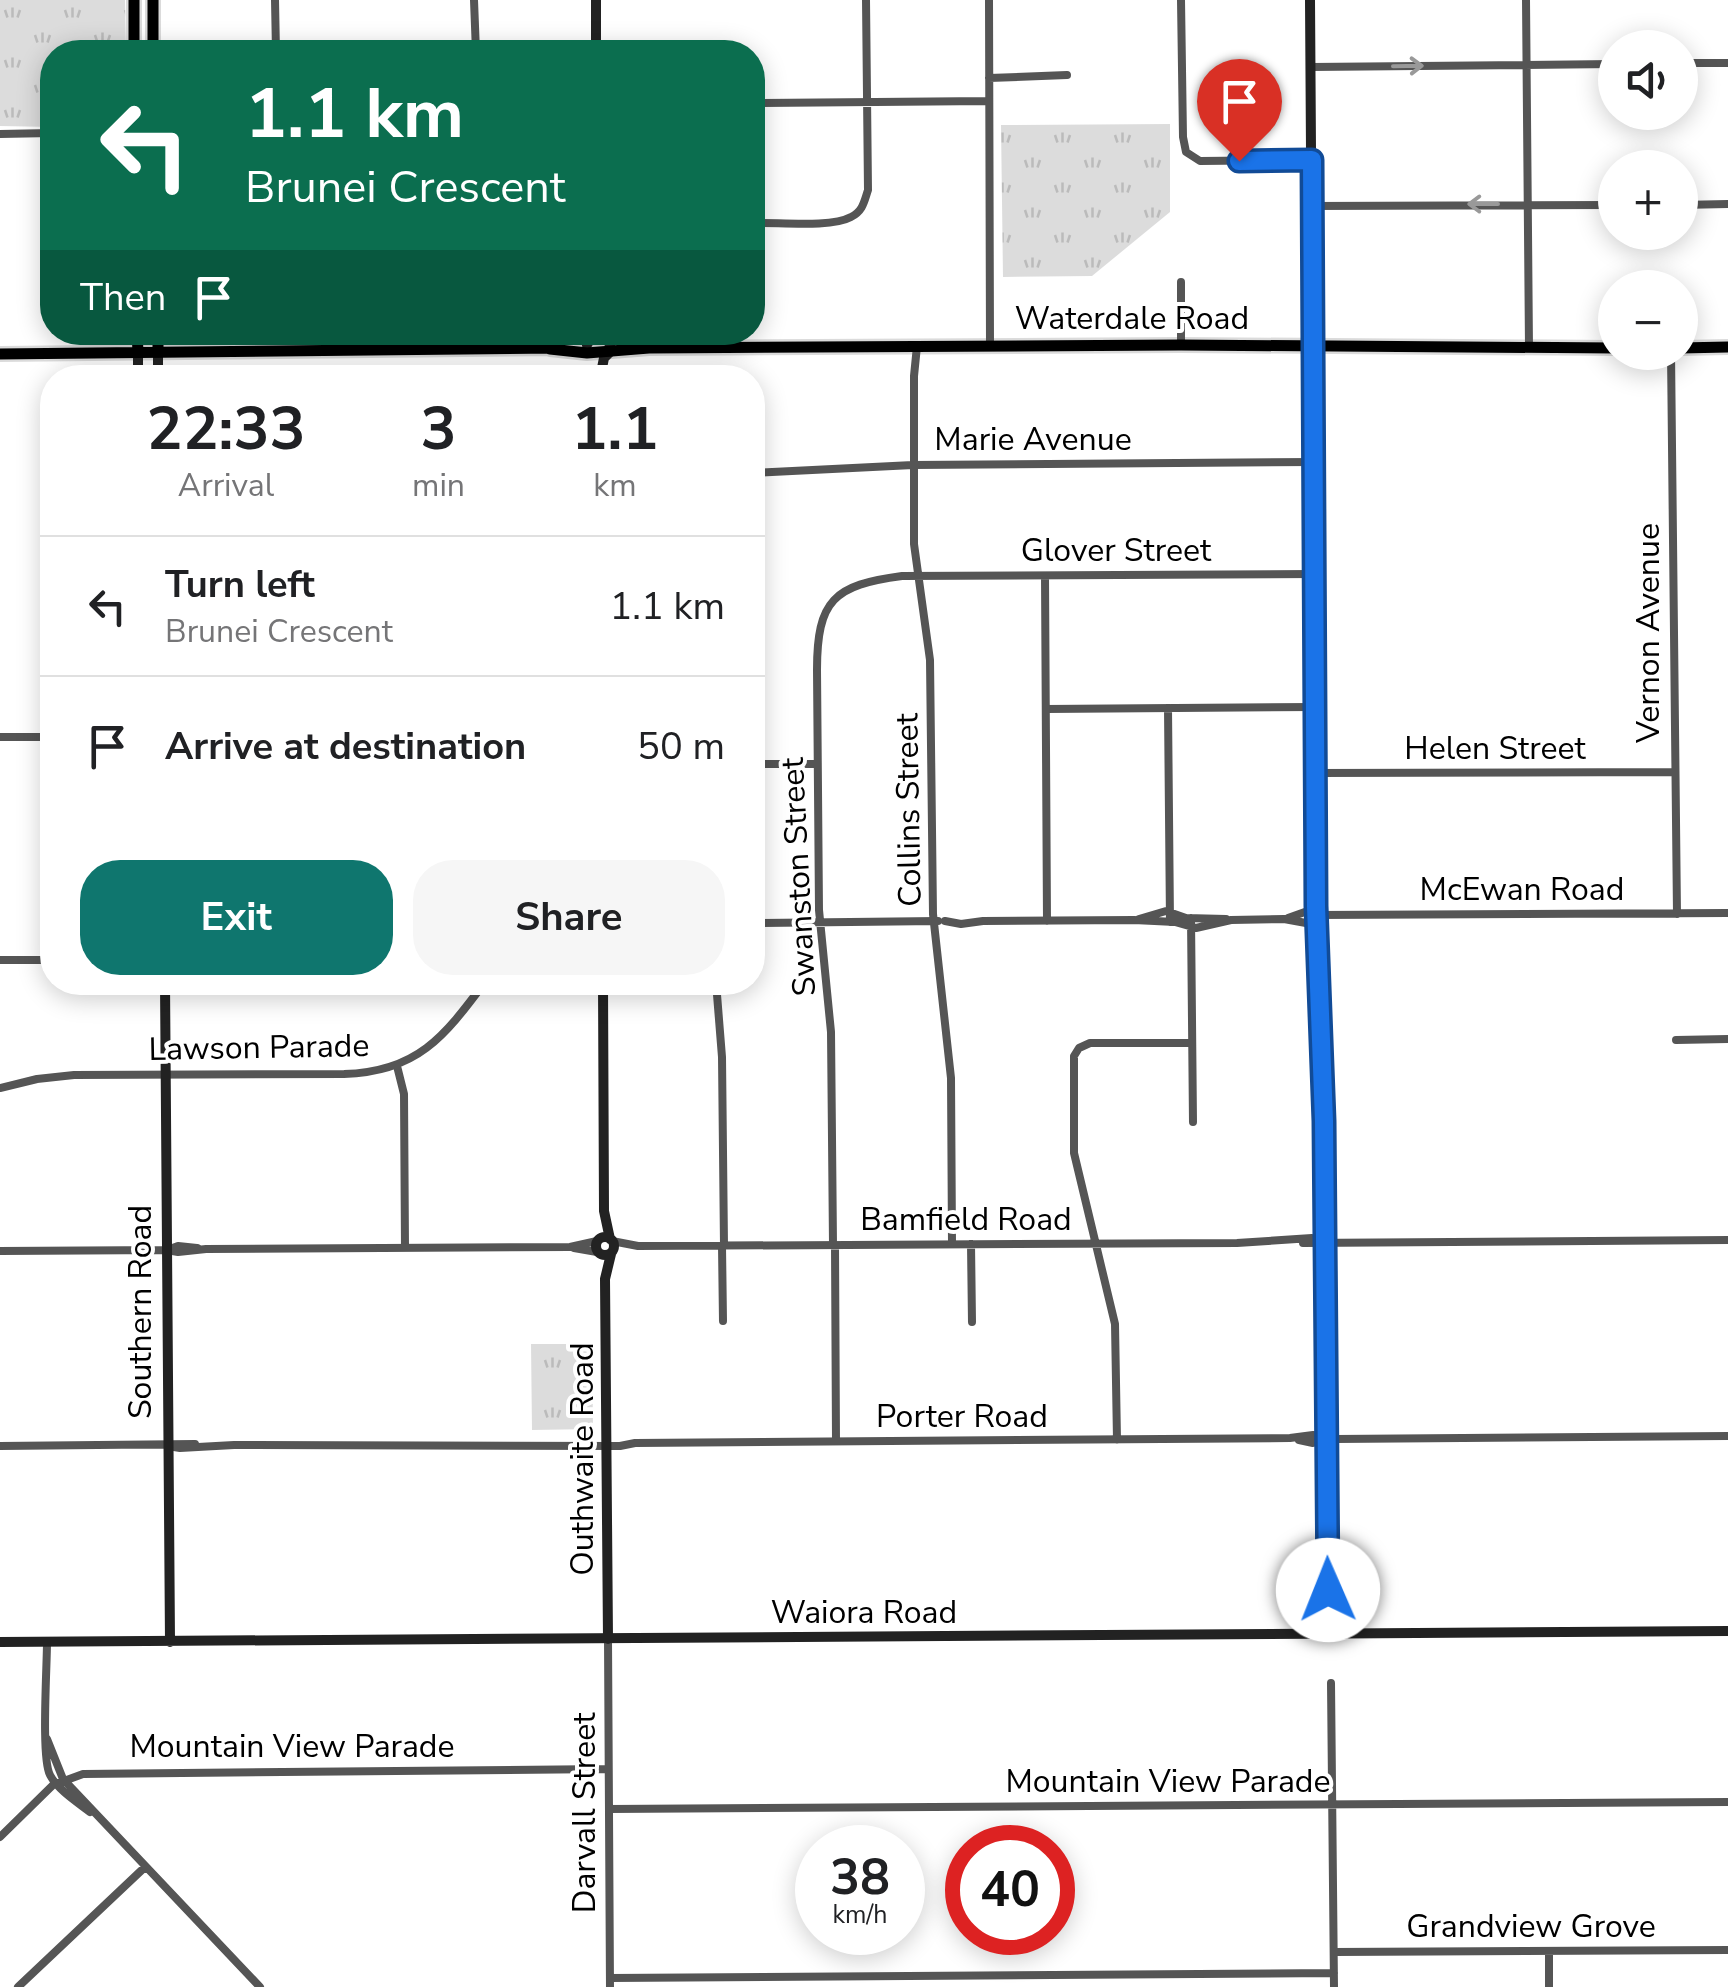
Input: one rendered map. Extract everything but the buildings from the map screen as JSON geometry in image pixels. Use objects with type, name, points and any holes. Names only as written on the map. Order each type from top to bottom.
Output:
[{"type":"main road","points":[[134,0],[134,40]]},
{"type":"main road","points":[[153,0],[153,40]]},
{"type":"main road","points":[[596,0],[596,40]]},
{"type":"main road","points":[[1310,0],[1317,916],[1329,1634]]},
{"type":"main road","points":[[138,345],[138,365]]},
{"type":"main road","points":[[158,345],[158,365]]},
{"type":"main road","points":[[589,345],[587,349],[597,365]]},
{"type":"main road","points":[[604,365],[608,345]]},
{"type":"main road","name":"Waterdale Road","points":[[0,354],[913,346],[1598,348]]},
{"type":"main road","points":[[1698,348],[1728,347]]},
{"type":"main road","name":"Southern Road","points":[[165,995],[170,1642]]},
{"type":"main road","name":"Outhwaite Road","points":[[603,995],[608,1639]]},
{"type":"main road","name":"Waiora Road","points":[[0,1642],[1728,1631]]},
{"type":"street","points":[[275,0],[276,40]]},
{"type":"street","points":[[474,0],[476,40]]},
{"type":"street","points":[[765,222],[833,222],[849,218],[862,208],[868,190],[866,0]]},
{"type":"street","points":[[989,0],[990,346]]},
{"type":"street","points":[[1181,0],[1182,137],[1186,152],[1200,161],[1312,160]]},
{"type":"street","points":[[1526,0],[1529,348]]},
{"type":"street","points":[[1698,63],[1728,63]]},
{"type":"street","points":[[1311,67],[1598,64]]},
{"type":"street","points":[[988,78],[1067,75]]},
{"type":"street","points":[[765,103],[988,102]]},
{"type":"street","points":[[0,134],[40,134]]},
{"type":"street","points":[[1698,204],[1728,204]]},
{"type":"street","points":[[1312,206],[1598,205]]},
{"type":"street","points":[[1181,282],[1181,345]]},
{"type":"street","points":[[389,345],[389,350]]},
{"type":"street","name":"Collins Street","points":[[913,346],[917,576],[930,660],[934,922],[950,1078],[952,1244]]},
{"type":"street","name":"Vernon Avenue","points":[[1671,370],[1677,914]]},
{"type":"street","name":"Marie Avenue","points":[[765,472],[913,465],[1314,462]]},
{"type":"street","name":"Glover Street","points":[[917,576],[1314,574]]},
{"type":"street","name":"Swanston Street","points":[[836,1442],[831,1032],[820,922],[818,645],[830,602],[838,594],[856,585],[917,576]]},
{"type":"street","points":[[1045,576],[1047,921]]},
{"type":"street","points":[[1046,709],[1316,707]]},
{"type":"street","points":[[1168,708],[1170,922]]},
{"type":"street","points":[[0,737],[40,737]]},
{"type":"street","points":[[765,764],[817,764]]},
{"type":"street","name":"Helen Street","points":[[1316,773],[1675,772]]},
{"type":"street","name":"McEwan Road","points":[[1134,920],[1170,911],[1191,923]]},
{"type":"street","name":"McEwan Road","points":[[765,923],[1191,923],[1317,916],[1728,913]]},
{"type":"street","name":"McEwan Road","points":[[1284,919],[1317,916]]},
{"type":"street","points":[[1191,923],[1193,1122]]},
{"type":"street","points":[[0,960],[40,960]]},
{"type":"street","name":"Lawson Parade","points":[[0,1088],[74,1075],[356,1074],[397,1066],[442,1036],[474,995]]},
{"type":"street","points":[[716,995],[722,1048],[722,1321]]},
{"type":"street","points":[[1676,1040],[1728,1039]]},
{"type":"street","points":[[1116,1440],[1116,1331],[1074,1153],[1076,1051],[1090,1043],[1192,1043]]},
{"type":"street","points":[[397,1066],[404,1094],[405,1248]]},
{"type":"street","name":"Bamfield Road","points":[[0,1250],[180,1252],[1728,1240]]},
{"type":"street","points":[[971,1244],[972,1322]]},
{"type":"street","name":"Porter Road","points":[[0,1446],[180,1448],[1290,1438],[1314,1442],[1327,1438],[1728,1436]]},
{"type":"street","name":"Darvall Street","points":[[608,1639],[610,1982]]},
{"type":"street","points":[[46,1642],[45,1760],[60,1781],[260,1987]]},
{"type":"street","points":[[1332,1683],[1334,1987]]},
{"type":"street","name":"Mountain View Parade","points":[[60,1781],[92,1773],[608,1768]]},
{"type":"street","points":[[0,1837],[60,1781]]},
{"type":"street","name":"Mountain View Parade","points":[[608,1809],[1728,1802]]},
{"type":"street","points":[[18,1987],[145,1866]]},
{"type":"street","name":"Grandview Grove","points":[[1334,1952],[1728,1950]]},
{"type":"street","points":[[1548,1951],[1549,1987]]},
{"type":"street","points":[[610,1982],[1334,1973]]},
{"type":"green space","points":[[0,0],[125,0],[126,40],[40,40],[40,127],[0,126]]},
{"type":"green space","points":[[1170,124],[1170,212],[1092,276],[1003,277],[1001,125]]},
{"type":"green space","points":[[531,1344],[592,1344],[593,1429],[532,1430]]},
{"type":"route","points":[[1239,161],[1312,160],[1316,906],[1324,1121],[1328,1590]]}]
